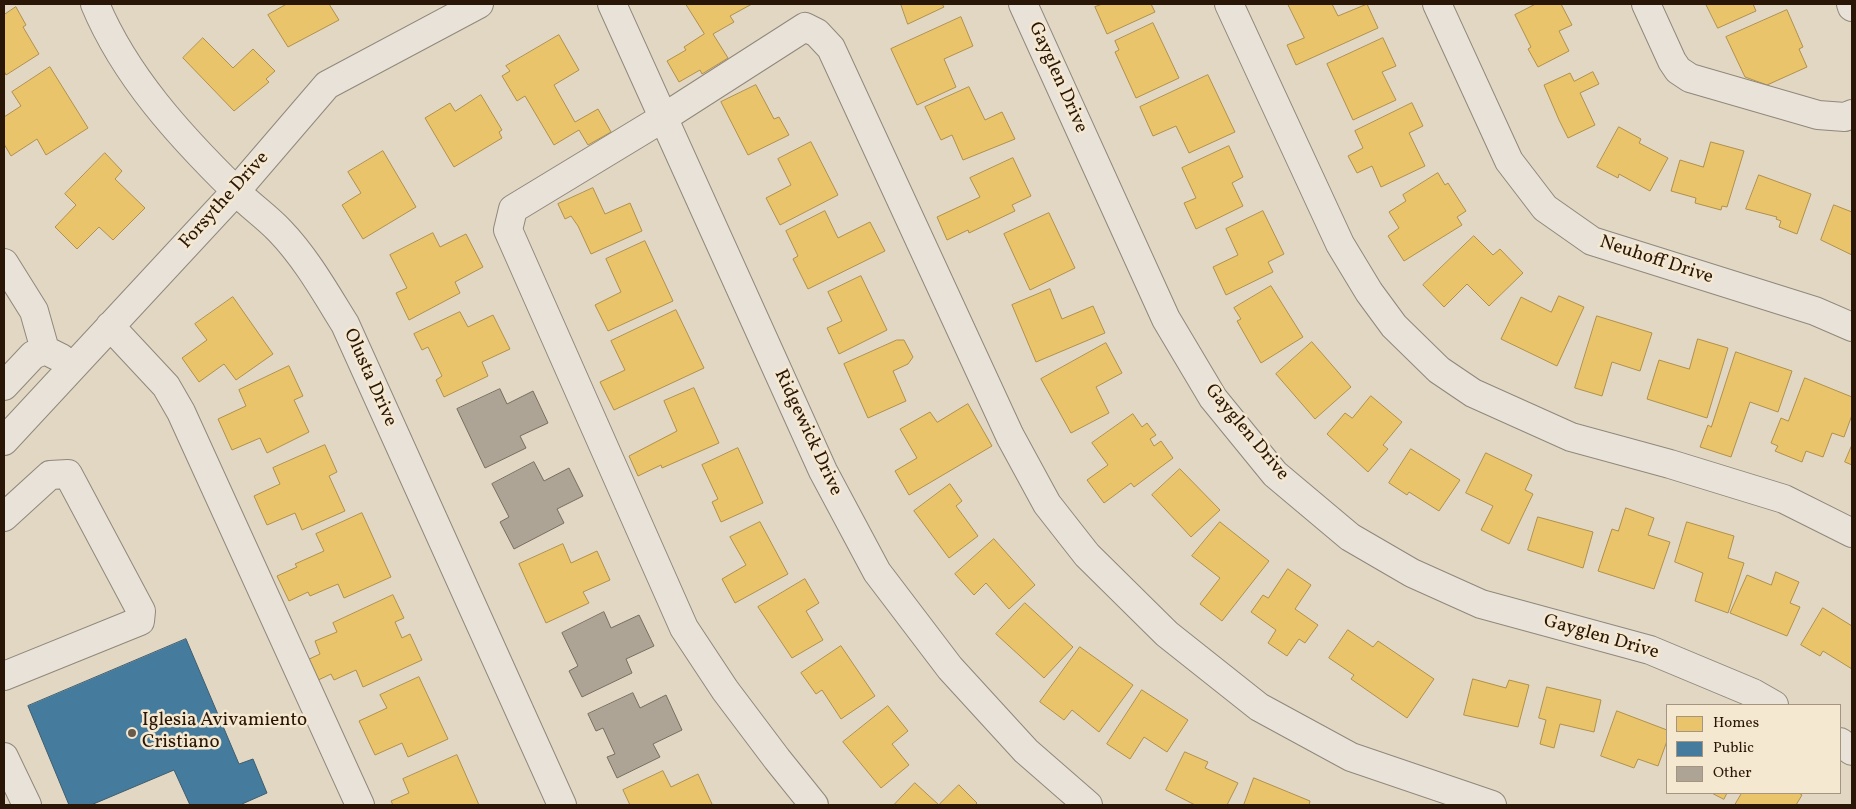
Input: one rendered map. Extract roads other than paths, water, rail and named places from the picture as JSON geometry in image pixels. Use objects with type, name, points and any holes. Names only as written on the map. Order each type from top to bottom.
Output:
[{"type":"street","name":"Olusta Drive","points":[[95,4],[133,75],[174,126],[236,191],[280,231],[310,267],[345,324],[562,805]]},
{"type":"street","name":"Forsythe Drive","points":[[4,441],[236,191],[327,85],[479,4]]},
{"type":"street","name":"Ridgewick Drive","points":[[612,4],[823,471],[877,572],[950,668],[1026,751],[1088,805]]},
{"type":"street","name":"Gayglen Drive","points":[[1023,4],[1166,319],[1213,398],[1275,474],[1350,537],[1412,573],[1481,604],[1650,650],[1752,693],[1772,704]]},
{"type":"street","points":[[1229,4],[1340,244],[1369,292],[1394,326],[1439,370],[1473,393],[1571,437],[1784,498],[1852,533]]},
{"type":"street","name":"Neuhoff Drive","points":[[1437,4],[1508,162],[1545,208],[1592,241],[1815,311],[1852,327]]},
{"type":"street","points":[[1646,4],[1672,61],[1678,70],[1690,78],[1818,115],[1845,117],[1852,114]]},
{"type":"street","points":[[1850,4],[1852,8]]},
{"type":"street","points":[[814,805],[725,690],[684,628],[508,230],[513,209],[663,118],[805,27],[817,33],[831,48],[1010,436],[1047,504],[1087,555],[1167,634],[1259,707],[1351,757],[1492,805]]},
{"type":"street","points":[[4,263],[34,311],[45,350]]},
{"type":"street","points":[[110,326],[166,386],[182,412],[360,805]]},
{"type":"street","points":[[4,386],[33,355],[45,350],[75,364]]},
{"type":"street","points":[[4,676],[140,621],[141,611],[68,474],[50,475],[8,507]]},
{"type":"street","points":[[1841,743],[1852,751]]},
{"type":"street","points":[[4,757],[27,805]]},
{"type":"place","name":"Iglesia Avivamiento Cristiano","points":[[132,733]]}]
